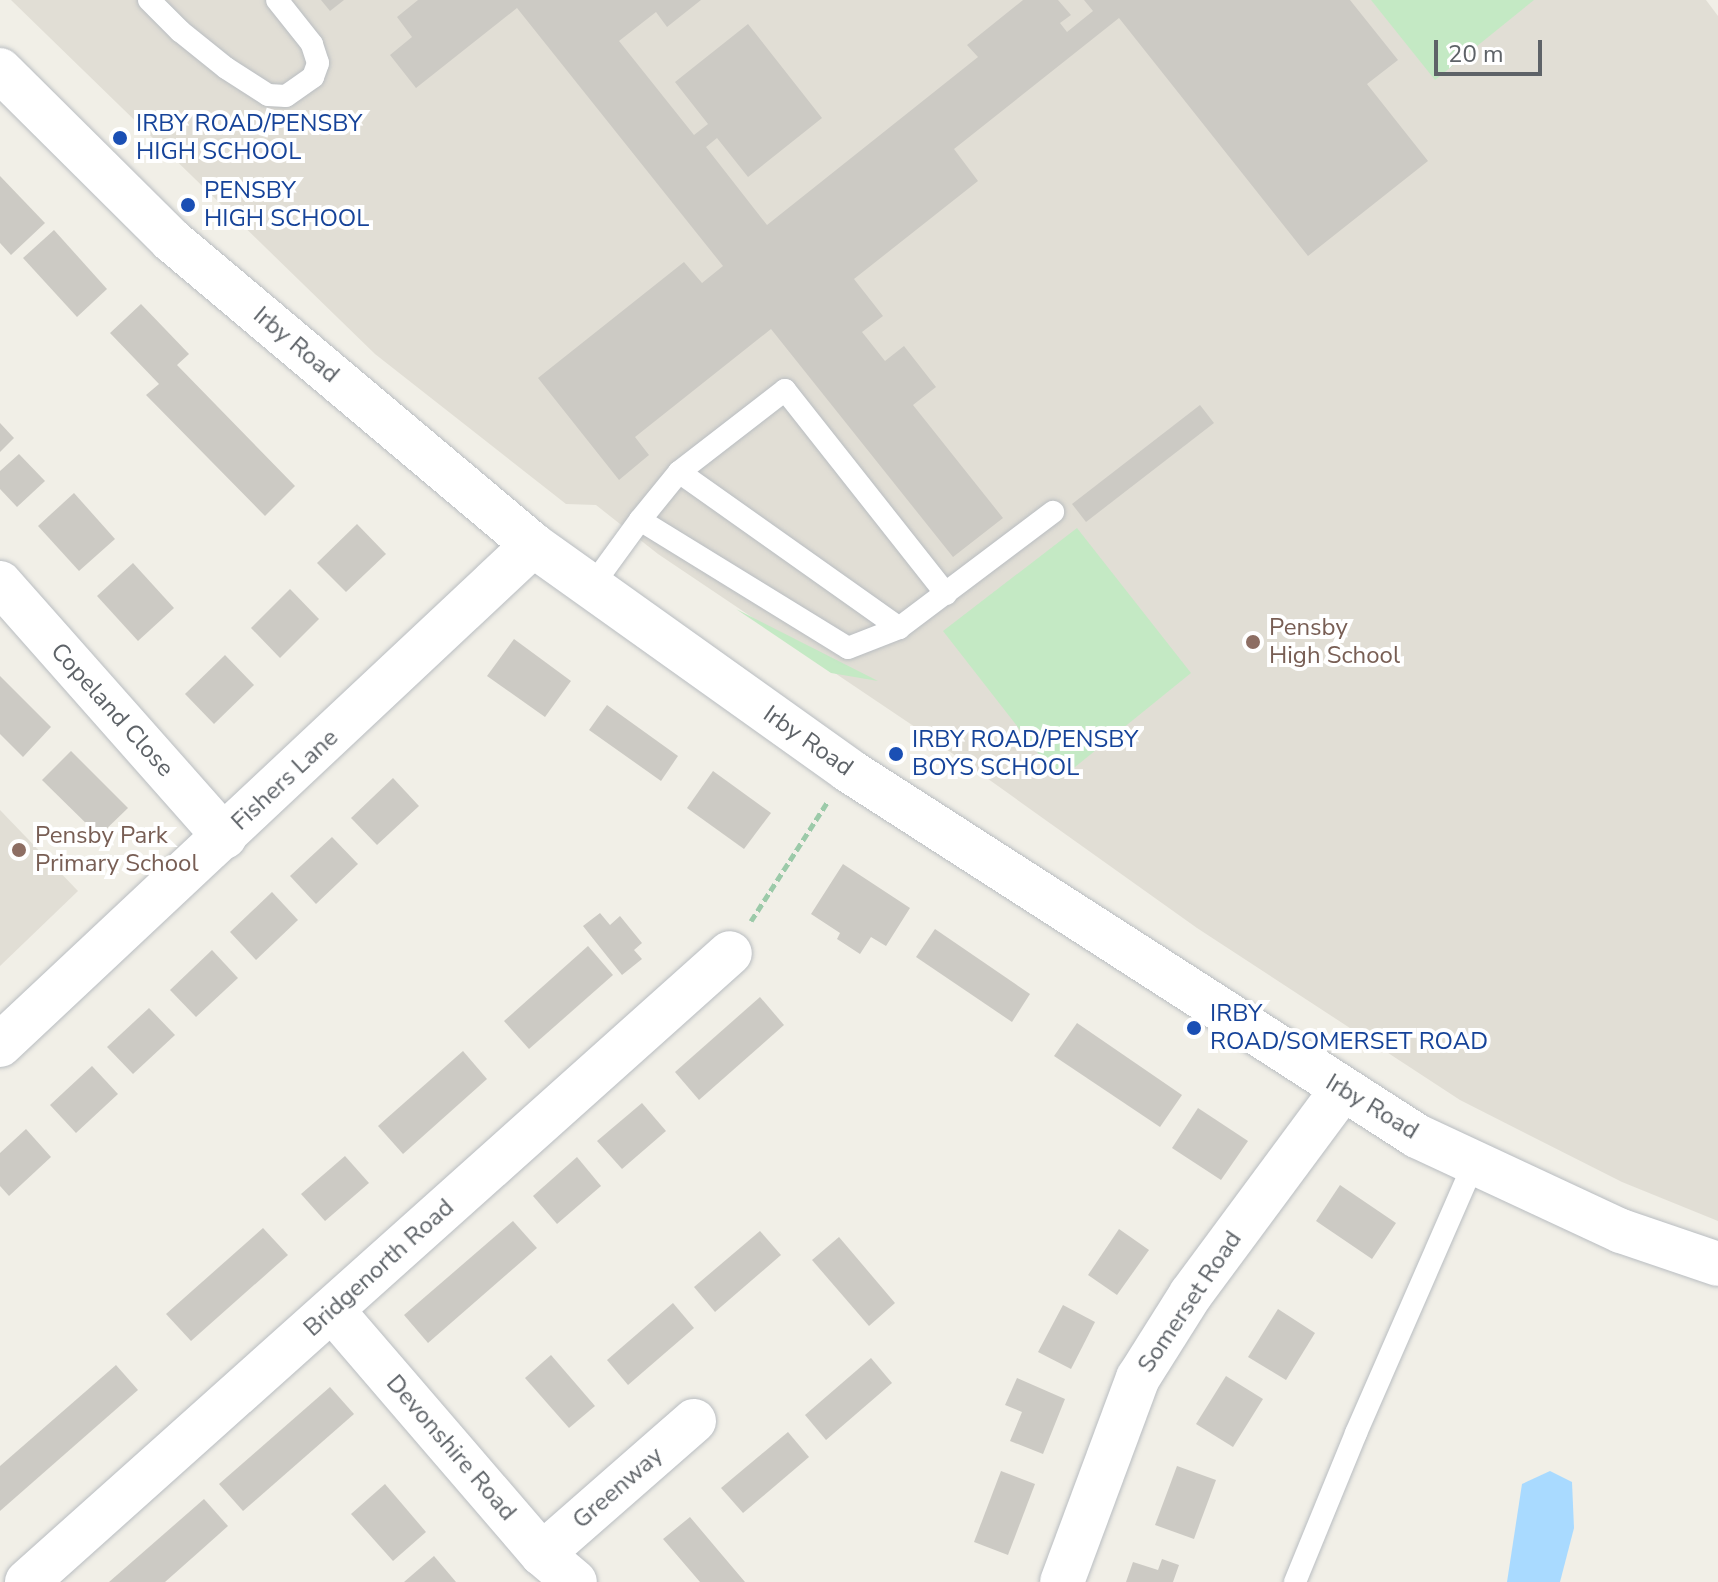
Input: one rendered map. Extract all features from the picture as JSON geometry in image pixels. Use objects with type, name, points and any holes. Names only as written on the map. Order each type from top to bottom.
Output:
[{"type":"street","name":"Irby Road","points":[[0,70],[171,240],[533,545],[848,770],[1417,1136],[1621,1231],[1718,1264]]},
{"type":"street","name":"Fishers Lane","points":[[0,1045],[533,545]]},
{"type":"street","name":"Copeland Close","points":[[0,583],[225,837]]},
{"type":"street","name":"Bridgenorth Road","points":[[27,1582],[730,953]]},
{"type":"street","name":"Somerset Road","points":[[1062,1582],[1138,1378],[1191,1294],[1342,1090]]},
{"type":"street","name":"Devonshire Road","points":[[332,1310],[542,1554],[575,1582]]},
{"type":"street","name":"Greenway","points":[[542,1554],[694,1421]]},
{"type":"lane","points":[[149,0],[180,31],[226,68],[268,95],[286,96],[313,77],[318,63],[312,44],[277,0]]},
{"type":"lane","points":[[592,586],[679,472],[785,390],[946,594]]},
{"type":"lane","points":[[679,472],[899,628]]},
{"type":"lane","points":[[640,520],[848,648],[899,628],[1053,512]]},
{"type":"lane","points":[[1295,1582],[1356,1433],[1474,1163]]},
{"type":"path","points":[[730,953],[848,770]]},
{"type":"shaded area","name":"Pensby High School","points":[[11,0],[1706,0],[1718,16],[1718,1221],[1622,1182],[1460,1100],[1197,928],[918,729],[658,554],[596,505],[566,504],[375,354]]},
{"type":"shaded area","name":"Pensby Park Primary School","points":[[0,810],[78,891],[0,966]]},
{"type":"green space","points":[[1371,0],[1534,0],[1435,80]]},
{"type":"green space","points":[[1077,528],[1191,673],[1059,780],[943,631]]},
{"type":"green space","points":[[736,609],[878,681],[831,673]]},
{"type":"water","points":[[1550,1471],[1572,1482],[1574,1528],[1560,1582],[1507,1582],[1522,1484]]},
{"type":"building","points":[[321,0],[344,0],[330,11]]},
{"type":"building","points":[[418,0],[701,0],[667,27],[656,12],[619,41],[694,135],[708,124],[675,82],[748,24],[822,118],[748,177],[717,138],[706,147],[767,225],[978,57],[967,45],[1023,0],[1058,0],[1071,15],[1060,23],[1067,32],[1093,11],[1084,0],[1350,0],[1398,60],[1367,84],[1428,161],[1308,256],[1119,18],[954,149],[978,181],[854,279],[883,316],[862,332],[885,361],[904,346],[936,387],[913,405],[1003,518],[953,557],[771,329],[635,437],[649,455],[619,480],[538,378],[684,262],[702,283],[723,266],[517,8],[416,88],[390,55],[412,37],[397,17]]},
{"type":"building","points":[[0,176],[45,223],[11,255],[0,243]]},
{"type":"building","points":[[54,230],[107,289],[77,317],[23,258]]},
{"type":"building","points":[[141,304],[189,354],[177,365],[295,486],[265,516],[146,395],[159,384],[110,333]]},
{"type":"building","points":[[1200,405],[1214,423],[1086,522],[1072,504]]},
{"type":"building","points":[[0,423],[14,438],[0,452]]},
{"type":"building","points":[[19,454],[45,481],[17,507],[0,489],[0,471]]},
{"type":"building","points":[[74,493],[115,539],[79,571],[38,526]]},
{"type":"building","points":[[357,524],[386,554],[346,592],[317,563]]},
{"type":"building","points":[[133,563],[174,608],[138,641],[97,596]]},
{"type":"building","points":[[290,589],[319,619],[280,658],[251,628]]},
{"type":"building","points":[[514,639],[571,681],[545,717],[487,676]]},
{"type":"building","points":[[225,655],[254,685],[214,724],[185,694]]},
{"type":"building","points":[[0,676],[51,727],[23,757],[0,734]]},
{"type":"building","points":[[607,705],[678,756],[661,781],[589,730]]},
{"type":"building","points":[[71,751],[128,808],[99,836],[42,780]]},
{"type":"building","points":[[713,771],[771,813],[744,849],[687,808]]},
{"type":"building","points":[[393,778],[419,806],[377,845],[351,818]]},
{"type":"building","points":[[332,837],[358,864],[316,904],[290,876]]},
{"type":"building","points":[[843,864],[910,908],[886,946],[871,937],[860,954],[837,939],[840,933],[811,914]]},
{"type":"building","points":[[272,892],[298,920],[256,960],[230,932]]},
{"type":"building","points":[[600,913],[610,925],[620,916],[642,943],[634,950],[642,959],[622,975],[583,926]]},
{"type":"building","points":[[935,929],[1030,994],[1012,1022],[916,957]]},
{"type":"building","points":[[588,946],[613,975],[529,1049],[504,1021]]},
{"type":"building","points":[[212,950],[238,978],[196,1017],[170,990]]},
{"type":"building","points":[[760,997],[784,1025],[699,1100],[675,1072]]},
{"type":"building","points":[[149,1008],[175,1035],[133,1074],[107,1047]]},
{"type":"building","points":[[1077,1023],[1182,1095],[1160,1127],[1054,1056]]},
{"type":"building","points":[[463,1051],[487,1079],[403,1154],[378,1126]]},
{"type":"building","points":[[92,1066],[118,1094],[76,1133],[50,1105]]},
{"type":"building","points":[[642,1103],[666,1131],[622,1169],[597,1141]]},
{"type":"building","points":[[1198,1108],[1248,1141],[1221,1180],[1172,1148]]},
{"type":"building","points":[[26,1129],[51,1157],[9,1196],[0,1186],[0,1153]]},
{"type":"building","points":[[345,1156],[369,1183],[325,1221],[301,1194]]},
{"type":"building","points":[[577,1157],[601,1186],[557,1224],[533,1196]]},
{"type":"building","points":[[1340,1185],[1396,1223],[1372,1259],[1316,1221]]},
{"type":"building","points":[[513,1221],[537,1248],[428,1343],[404,1315]]},
{"type":"building","points":[[263,1228],[288,1255],[191,1341],[166,1314]]},
{"type":"building","points":[[1119,1229],[1149,1250],[1117,1295],[1088,1275]]},
{"type":"building","points":[[760,1231],[781,1255],[715,1312],[694,1287]]},
{"type":"building","points":[[839,1237],[895,1303],[869,1326],[812,1260]]},
{"type":"building","points":[[673,1303],[694,1328],[628,1385],[607,1360]]},
{"type":"building","points":[[1063,1305],[1095,1322],[1071,1369],[1038,1352]]},
{"type":"building","points":[[1278,1309],[1315,1333],[1286,1380],[1248,1357]]},
{"type":"building","points":[[551,1355],[595,1406],[569,1428],[525,1378]]},
{"type":"building","points":[[871,1358],[892,1383],[826,1440],[805,1415]]},
{"type":"building","points":[[116,1365],[138,1390],[0,1511],[0,1466]]},
{"type":"building","points":[[1226,1376],[1263,1399],[1233,1447],[1196,1424]]},
{"type":"building","points":[[1017,1378],[1065,1399],[1043,1454],[1010,1441],[1022,1412],[1005,1405]]},
{"type":"building","points":[[330,1387],[354,1414],[243,1511],[219,1484]]},
{"type":"building","points":[[788,1432],[809,1457],[743,1513],[721,1488]]},
{"type":"building","points":[[1177,1466],[1216,1480],[1194,1539],[1155,1525]]},
{"type":"building","points":[[1001,1471],[1035,1484],[1008,1555],[974,1542]]},
{"type":"building","points":[[385,1484],[426,1532],[393,1561],[351,1514]]},
{"type":"building","points":[[204,1499],[228,1526],[165,1582],[109,1582]]},
{"type":"building","points":[[690,1517],[745,1582],[700,1582],[663,1539]]},
{"type":"building","points":[[434,1556],[456,1582],[404,1582]]},
{"type":"building","points":[[1162,1559],[1179,1565],[1173,1582],[1126,1582],[1133,1562],[1158,1570]]},
{"type":"place","name":"IRBY ROAD/PENSBY HIGH SCHOOL","points":[[120,138]]},
{"type":"place","name":"PENSBY HIGH SCHOOL","points":[[188,205]]},
{"type":"place","name":"Pensby High School","points":[[1253,642]]},
{"type":"place","name":"IRBY ROAD/PENSBY BOYS SCHOOL","points":[[896,754]]},
{"type":"place","name":"Pensby Park Primary School","points":[[19,850]]},
{"type":"place","name":"IRBY ROAD/SOMERSET ROAD","points":[[1194,1028]]}]
